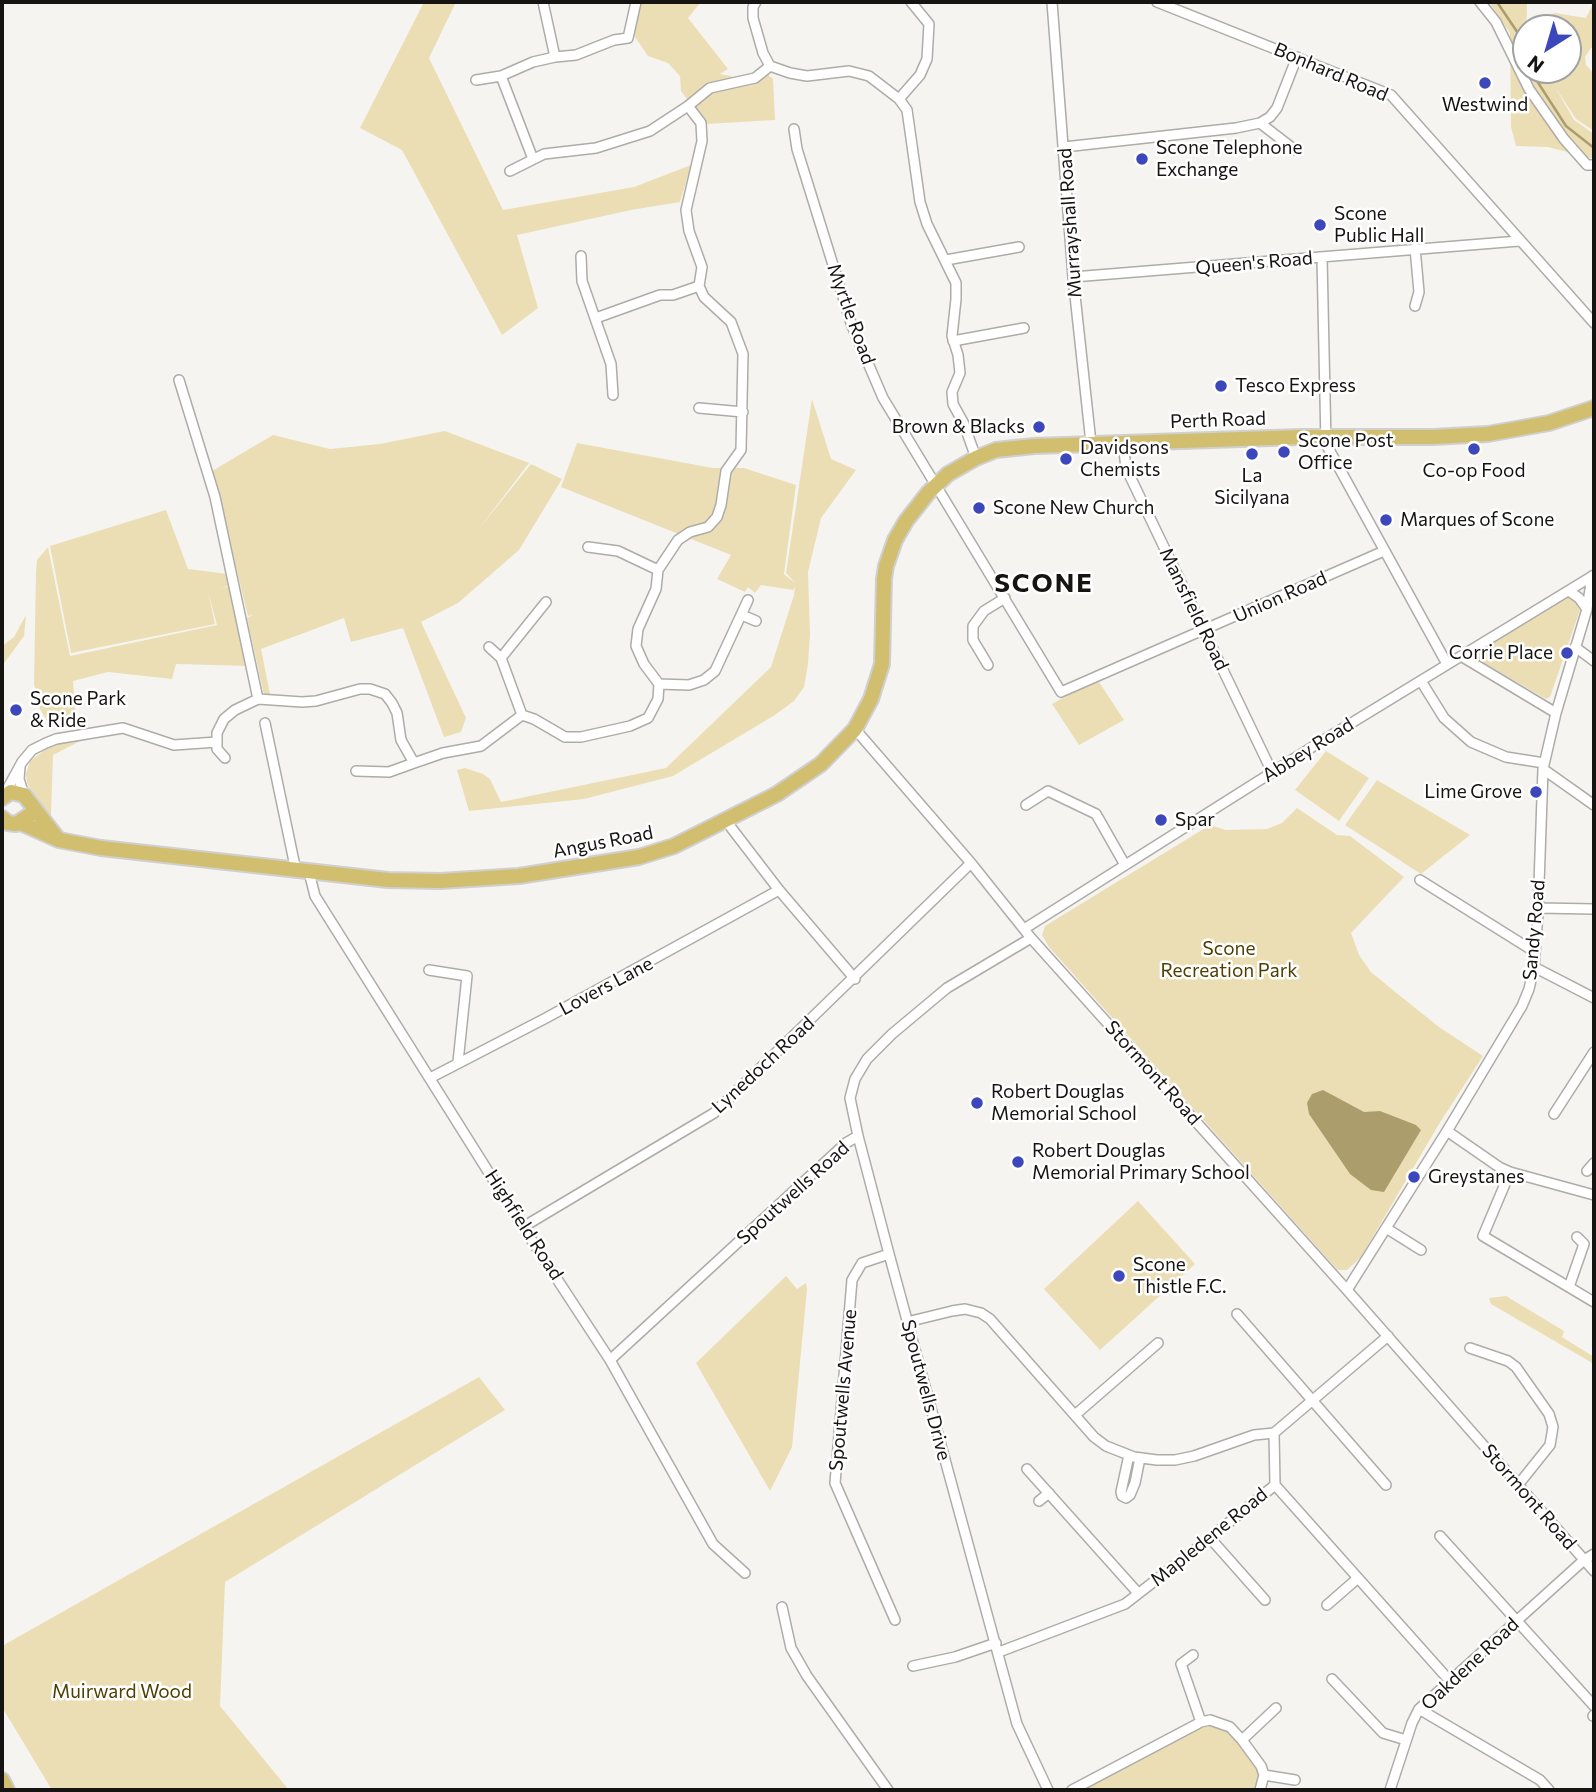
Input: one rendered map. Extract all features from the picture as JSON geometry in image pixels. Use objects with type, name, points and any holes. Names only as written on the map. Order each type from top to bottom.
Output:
[{"type":"main road","name":"Perth Road","points":[[936,486],[948,474],[976,458],[1009,448],[1325,436],[1433,437],[1488,433],[1549,423],[1594,408]]},
{"type":"main road","name":"Angus Road","points":[[8,822],[59,840],[101,848],[412,881],[519,876],[639,857],[674,846],[802,779],[821,764],[855,729],[871,699],[882,664],[884,579],[891,551],[906,521],[936,486]]},
{"type":"main road","points":[[2,797],[11,792],[27,800],[59,840]]},
{"type":"main road","points":[[8,822],[28,815],[27,800]]},
{"type":"main road","points":[[2,1780],[7,1790]]},
{"type":"street","points":[[543,2],[555,57]]},
{"type":"street","points":[[475,80],[501,76],[533,62],[576,55],[614,40],[628,38],[636,2]]},
{"type":"street","points":[[756,2],[753,18],[763,53],[770,66],[807,76],[849,71],[869,76],[899,99],[907,110],[920,202],[927,224],[956,283],[952,328],[960,373],[952,392],[953,404],[964,424],[976,458]]},
{"type":"street","points":[[899,99],[920,75],[927,59],[929,24],[911,2]]},
{"type":"street","name":"Murrayshall Road","points":[[1052,2],[1073,277],[1091,443]]},
{"type":"street","name":"Bonhard Road","points":[[1157,2],[1391,94],[1594,323]]},
{"type":"street","points":[[1480,2],[1496,22],[1528,89],[1564,139],[1587,165],[1594,166]]},
{"type":"street","points":[[1064,147],[1260,123],[1270,117],[1277,108],[1297,57]]},
{"type":"street","points":[[510,171],[551,153],[596,148],[650,131],[710,88],[755,78],[770,66]]},
{"type":"street","points":[[501,76],[533,159]]},
{"type":"street","points":[[522,715],[565,737],[581,737],[630,726],[648,718],[658,699],[659,684],[644,664],[636,646],[638,629],[656,589],[658,570],[678,540],[690,532],[708,527],[717,517],[726,471],[741,450],[743,354],[731,322],[704,297],[699,286],[702,267],[689,231],[686,210],[702,141],[701,123],[688,106]]},
{"type":"street","points":[[1260,123],[1295,150]]},
{"type":"street","name":"Myrtle Road","points":[[794,129],[797,149],[852,326],[883,398],[1061,692]]},
{"type":"street","name":"Queen's Road","points":[[1073,277],[1519,241]]},
{"type":"street","points":[[946,260],[1019,247]]},
{"type":"street","points":[[1415,248],[1419,288],[1415,306]]},
{"type":"street","points":[[581,256],[582,281],[611,364],[613,395]]},
{"type":"street","points":[[1322,257],[1325,444],[1447,664]]},
{"type":"street","points":[[596,318],[660,295],[673,295],[699,286]]},
{"type":"street","points":[[953,341],[1024,328]]},
{"type":"street","points":[[179,380],[215,497],[258,699]]},
{"type":"street","points":[[699,408],[743,412]]},
{"type":"street","name":"Mansfield Road","points":[[1123,443],[1126,468],[1272,772]]},
{"type":"street","points":[[588,547],[618,551],[658,570]]},
{"type":"street","name":"Union Road","points":[[1061,692],[1384,551]]},
{"type":"street","name":"Abbey Road","points":[[1024,929],[1272,772],[1593,576]]},
{"type":"street","name":"Sandy Road","points":[[1347,1290],[1447,1131],[1522,1006],[1529,989],[1534,967],[1538,908],[1544,766],[1556,713],[1587,609],[1593,576]]},
{"type":"street","points":[[1569,591],[1579,598],[1587,609]]},
{"type":"street","points":[[988,666],[972,639],[973,626],[984,611],[1005,598]]},
{"type":"street","points":[[659,684],[689,685],[704,680],[715,671],[748,600]]},
{"type":"street","points":[[501,659],[546,602]]},
{"type":"street","points":[[742,615],[756,621]]},
{"type":"street","points":[[1576,646],[1594,661]]},
{"type":"street","points":[[489,647],[501,659],[522,715]]},
{"type":"street","points":[[1461,656],[1556,713]]},
{"type":"street","points":[[1421,681],[1444,718],[1471,742],[1506,757],[1544,766],[1594,805]]},
{"type":"street","points":[[225,758],[217,749],[219,726],[224,719],[246,704],[258,699],[309,702],[370,689],[385,694],[393,703],[401,740],[414,763]]},
{"type":"street","points":[[356,771],[389,772],[443,753],[481,746],[522,715]]},
{"type":"street","name":"Highfield Road","points":[[265,723],[302,871],[315,896],[523,1227],[611,1360],[713,1544],[746,1573]]},
{"type":"street","points":[[2,797],[32,750],[46,743],[115,729],[134,731],[174,745],[217,742]]},
{"type":"street","name":"Stormont Road","points":[[855,729],[1031,937],[1594,1571]]},
{"type":"street","points":[[20,765],[19,779],[27,800]]},
{"type":"street","points":[[1026,805],[1048,791],[1096,814],[1125,865]]},
{"type":"street","points":[[726,821],[779,890],[855,979]]},
{"type":"street","name":"Lynedoch Road","points":[[523,1227],[714,1113],[855,979],[971,863]]},
{"type":"street","points":[[1420,880],[1535,952]]},
{"type":"street","name":"Lovers Lane","points":[[430,1077],[592,994],[779,890]]},
{"type":"street","points":[[1538,908],[1594,909]]},
{"type":"street","name":"Spoutwells Road","points":[[611,1360],[846,1143],[858,1136],[850,1098],[855,1079],[867,1059],[892,1034],[947,988],[1031,937]]},
{"type":"street","points":[[1534,967],[1594,998]]},
{"type":"street","points":[[429,970],[467,976],[458,1062]]},
{"type":"street","points":[[1554,1114],[1594,1052]]},
{"type":"street","points":[[1447,1131],[1510,1172],[1594,1195]]},
{"type":"street","name":"Spoutwells Drive","points":[[858,1136],[1017,1724],[1048,1790]]},
{"type":"street","points":[[1587,1171],[1594,1163]]},
{"type":"street","points":[[1510,1172],[1483,1236],[1594,1302]]},
{"type":"street","points":[[1386,1228],[1421,1250]]},
{"type":"street","points":[[1569,1287],[1584,1244],[1577,1237]]},
{"type":"street","name":"Spoutwells Avenue","points":[[889,1254],[862,1264],[852,1280],[835,1483],[895,1620]]},
{"type":"street","points":[[907,1322],[965,1309],[981,1313],[1094,1437],[1106,1446],[1129,1455],[1157,1460],[1194,1456],[1254,1435],[1274,1433],[1388,1336]]},
{"type":"street","points":[[1237,1314],[1386,1485]]},
{"type":"street","points":[[1075,1415],[1158,1343]]},
{"type":"street","points":[[1470,1348],[1516,1367],[1549,1414],[1553,1427],[1550,1445],[1518,1485]]},
{"type":"street","name":"Mapledene Road","points":[[997,1648],[1116,1608],[1138,1594],[1275,1485],[1274,1433]]},
{"type":"street","points":[[1129,1455],[1121,1492],[1126,1498],[1135,1483],[1140,1458]]},
{"type":"street","points":[[1027,1469],[1138,1594]]},
{"type":"street","points":[[1275,1485],[1449,1680]]},
{"type":"street","points":[[1039,1501],[1049,1493]]},
{"type":"street","points":[[1440,1536],[1594,1706]]},
{"type":"street","points":[[1210,1538],[1265,1600]]},
{"type":"street","name":"Oakdene Road","points":[[1391,1790],[1419,1709],[1584,1560],[1594,1554]]},
{"type":"street","points":[[1327,1605],[1358,1578]]},
{"type":"street","points":[[782,1607],[791,1648],[807,1676],[888,1790]]},
{"type":"street","points":[[913,1667],[997,1648]]},
{"type":"street","points":[[1193,1655],[1181,1664],[1200,1722]]},
{"type":"street","points":[[1332,1679],[1383,1732],[1406,1741]]},
{"type":"street","points":[[1242,1740],[1276,1708]]},
{"type":"street","points":[[1419,1709],[1540,1780],[1549,1790]]},
{"type":"street","points":[[1072,1790],[1200,1722],[1210,1720],[1222,1723],[1242,1740],[1261,1766],[1264,1774],[1260,1790]]},
{"type":"street","points":[[1264,1774],[1295,1780]]},
{"type":"green space","points":[[424,2],[456,2],[429,58],[503,210],[634,187],[691,165],[680,202],[517,235],[538,308],[502,335],[402,150],[360,128]]},
{"type":"green space","points":[[641,2],[701,2],[688,18],[728,69],[720,74],[731,76],[739,87],[752,85],[767,74],[773,79],[775,120],[706,124],[681,91],[680,76],[668,63],[648,56],[633,34]]},
{"type":"green space","points":[[1489,2],[1527,2],[1527,14],[1512,14],[1512,84],[1582,84],[1582,17],[1586,18],[1594,2],[1594,47],[1585,57],[1586,65],[1594,74],[1594,131],[1576,119],[1555,87],[1574,120],[1594,134],[1594,159],[1548,147],[1516,146],[1511,127],[1510,33]]},
{"type":"green space","points":[[812,399],[831,459],[856,470],[821,518],[808,572],[808,664],[804,687],[794,701],[673,776],[584,799],[469,811],[457,770],[465,768],[490,779],[501,802],[666,768],[771,667],[794,595],[795,586],[793,590],[761,585],[755,593],[748,587],[745,592],[717,579],[731,555],[561,487],[577,443],[713,468],[744,468],[796,485],[784,574],[795,583],[786,573]]},
{"type":"green space","points":[[445,431],[529,463],[478,530],[531,464],[562,479],[519,550],[458,603],[421,622],[466,718],[461,732],[444,737],[403,628],[351,642],[344,618],[261,649],[270,694],[264,695],[247,618],[253,615],[248,616],[212,471],[273,435],[330,449],[380,444]]},
{"type":"green space","points":[[166,510],[188,569],[228,574],[231,585],[221,588],[232,586],[249,666],[176,664],[172,679],[108,672],[73,681],[76,723],[50,726],[40,709],[34,684],[37,560],[48,547],[70,656],[217,625],[208,592],[215,624],[71,653],[50,546]]},
{"type":"green space","points":[[1564,596],[1576,601],[1580,610],[1550,697],[1546,699],[1469,654]]},
{"type":"green space","points":[[26,615],[24,636],[2,666],[2,646],[14,637]]},
{"type":"green space","points":[[1097,679],[1124,720],[1079,745],[1052,704]]},
{"type":"green space","points":[[80,741],[53,755],[51,815],[47,816],[27,783],[26,774],[30,761],[52,745]]},
{"type":"green space","points":[[1326,751],[1369,778],[1339,821],[1295,790]]},
{"type":"green space","points":[[1377,780],[1470,835],[1421,874],[1345,825]]},
{"type":"green space","name":"Scone Recreation Park","points":[[1297,808],[1337,835],[1350,836],[1404,877],[1351,933],[1359,955],[1371,972],[1399,995],[1439,1027],[1483,1056],[1439,1124],[1361,1257],[1347,1270],[1338,1270],[1333,1265],[1049,947],[1042,935],[1045,926],[1210,825],[1226,830],[1267,829],[1282,823]]},
{"type":"green space","name":"Scone Thistle F.C.","points":[[1138,1201],[1195,1264],[1100,1350],[1044,1289]]},
{"type":"green space","points":[[786,1276],[797,1289],[806,1283],[807,1289],[792,1447],[770,1491],[696,1363]]},
{"type":"green space","points":[[1506,1296],[1564,1331],[1562,1337],[1594,1357],[1594,1364],[1491,1304],[1489,1298]]},
{"type":"green space","name":"Muirward Wood","points":[[479,1377],[505,1410],[225,1582],[220,1706],[289,1790],[52,1790],[2,1707],[2,1646]]},
{"type":"green space","points":[[1214,1725],[1232,1735],[1254,1759],[1260,1776],[1255,1790],[1080,1790],[1198,1729]]},
{"type":"shaded area","points":[[1323,1090],[1364,1112],[1380,1111],[1416,1125],[1421,1130],[1384,1192],[1371,1190],[1350,1174],[1309,1114],[1307,1103],[1312,1094]]},
{"type":"waterway","points":[[1497,2],[1512,24]]},
{"type":"waterway","points":[[1539,84],[1566,126],[1594,148]]},
{"type":"place","name":"Westwind","points":[[1485,83]]},
{"type":"place","name":"Scone Telephone Exchange","points":[[1142,159]]},
{"type":"place","name":"Scone Public Hall","points":[[1320,225]]},
{"type":"place","name":"Tesco Express","points":[[1221,386]]},
{"type":"place","name":"Brown & Blacks","points":[[1039,427]]},
{"type":"place","name":"Co-op Food","points":[[1474,449]]},
{"type":"place","name":"Scone Post Office","points":[[1284,452]]},
{"type":"place","name":"La Sicilyana","points":[[1252,454]]},
{"type":"place","name":"Davidsons Chemists","points":[[1066,459]]},
{"type":"place","name":"Scone New Church","points":[[979,508]]},
{"type":"place","name":"Marques of Scone","points":[[1386,520]]},
{"type":"place","name":"Corrie Place","points":[[1567,653]]},
{"type":"place","name":"Scone Park & Ride","points":[[16,710]]},
{"type":"place","name":"Lime Grove","points":[[1536,792]]},
{"type":"place","name":"Spar","points":[[1161,820]]},
{"type":"place","name":"Robert Douglas Memorial School","points":[[977,1103]]},
{"type":"place","name":"Robert Douglas Memorial Primary School","points":[[1018,1162]]},
{"type":"place","name":"Greystanes","points":[[1414,1177]]},
{"type":"place","name":"Scone Thistle F.C.","points":[[1119,1276]]},
{"type":"district","name":"SCONE","points":[[1044,583]]}]
